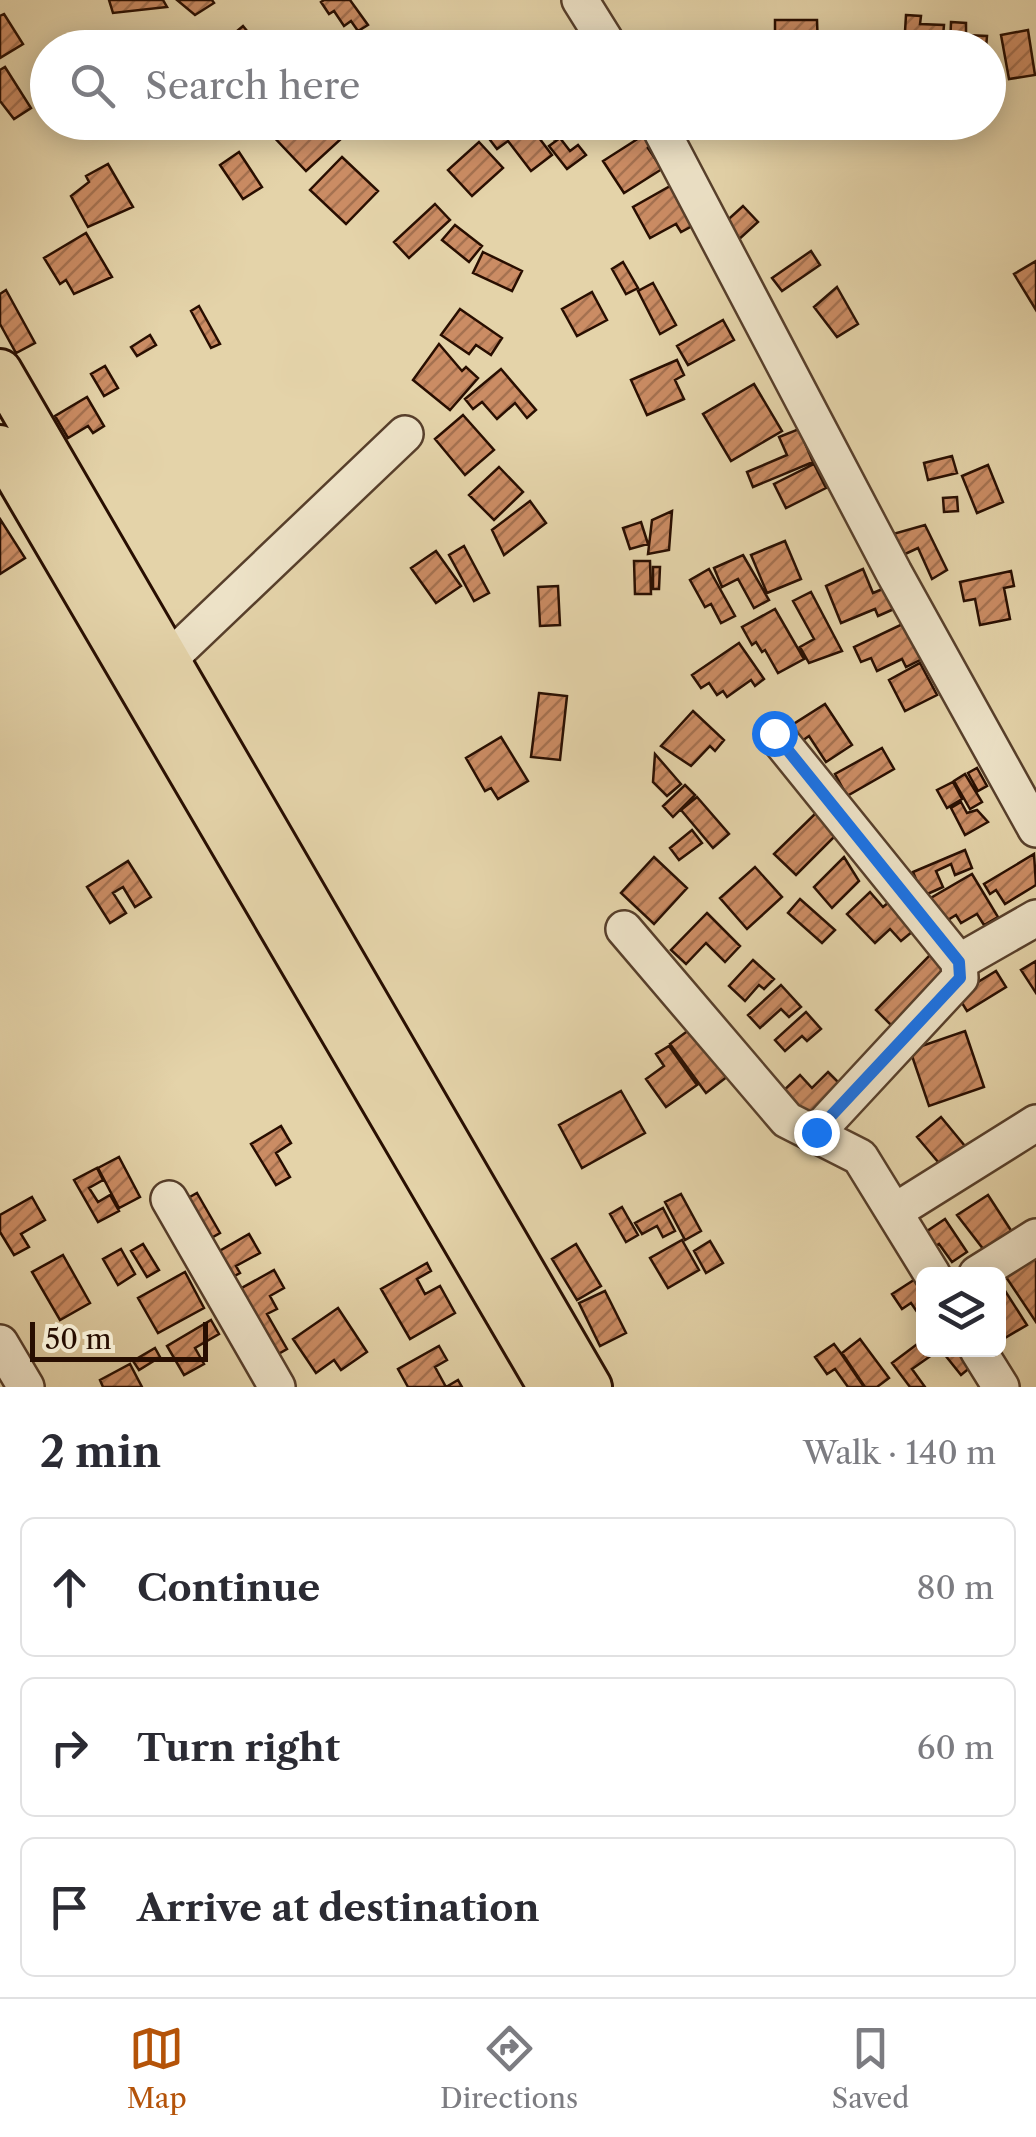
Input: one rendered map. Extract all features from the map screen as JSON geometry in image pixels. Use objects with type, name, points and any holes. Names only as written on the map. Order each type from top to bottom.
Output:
[{"type":"main road","points":[[0,371],[590,1387]]},
{"type":"main road","points":[[0,446],[550,1387]]},
{"type":"street","points":[[580,0],[599,30]]},
{"type":"street","points":[[666,140],[894,572],[1036,829]]},
{"type":"street","points":[[168,660],[405,434]]},
{"type":"street","points":[[774,733],[959,962],[960,978],[816,1132]]},
{"type":"street","points":[[959,962],[1036,918]]},
{"type":"street","points":[[624,929],[787,1120],[860,1157],[928,1267]]},
{"type":"street","points":[[894,1212],[1036,1123]]},
{"type":"street","points":[[169,1199],[277,1387]]},
{"type":"street","points":[[988,1267],[1036,1237]]},
{"type":"street","points":[[0,1343],[26,1387]]},
{"type":"street","points":[[982,1357],[1001,1387]]},
{"type":"building","points":[[109,0],[163,0],[167,7],[113,13]]},
{"type":"building","points":[[177,0],[212,0],[214,3],[195,15]]},
{"type":"building","points":[[350,0],[368,25],[357,30],[351,21],[344,26],[334,11],[329,14],[321,2]]},
{"type":"building","points":[[4,14],[23,44],[0,58],[0,16]]},
{"type":"building","points":[[906,15],[921,16],[920,24],[944,25],[944,30],[905,30]]},
{"type":"building","points":[[775,20],[817,20],[817,30],[775,30]]},
{"type":"building","points":[[951,22],[966,23],[966,30],[951,30]]},
{"type":"building","points":[[1028,30],[1035,75],[1009,79],[1006,34]]},
{"type":"building","points":[[5,67],[30,106],[14,119],[0,101],[0,70]]},
{"type":"building","points":[[277,140],[340,140],[306,171]]},
{"type":"building","points":[[490,140],[541,140],[552,155],[531,171],[508,141],[497,149]]},
{"type":"building","points":[[562,140],[570,151],[578,145],[586,155],[567,169],[549,146]]},
{"type":"building","points":[[636,140],[651,140],[654,144],[648,148],[662,169],[624,193],[603,161]]},
{"type":"building","points":[[479,142],[503,168],[472,196],[448,170]]},
{"type":"building","points":[[239,152],[262,187],[243,199],[220,165]]},
{"type":"building","points":[[342,157],[378,191],[346,224],[310,190]]},
{"type":"building","points":[[108,164],[133,207],[88,227],[71,196],[89,182],[86,176]]},
{"type":"building","points":[[672,185],[694,225],[681,232],[676,224],[650,238],[633,207]]},
{"type":"building","points":[[435,204],[450,220],[409,258],[394,242]]},
{"type":"building","points":[[743,206],[758,222],[736,242],[721,226]]},
{"type":"building","points":[[455,225],[482,246],[469,262],[442,240]]},
{"type":"building","points":[[86,233],[112,277],[74,294],[66,280],[60,284],[44,258]]},
{"type":"building","points":[[811,251],[820,265],[782,291],[772,278]]},
{"type":"building","points":[[483,252],[522,271],[512,291],[473,273]]},
{"type":"building","points":[[1036,261],[1036,310],[1014,274]]},
{"type":"building","points":[[623,262],[638,288],[626,294],[612,269]]},
{"type":"building","points":[[653,283],[676,325],[660,334],[638,291]]},
{"type":"building","points":[[837,287],[858,324],[837,337],[814,307]]},
{"type":"building","points":[[6,290],[35,343],[16,353],[0,324],[0,294]]},
{"type":"building","points":[[592,292],[607,320],[577,336],[562,309]]},
{"type":"building","points":[[199,306],[220,344],[211,348],[191,311]]},
{"type":"building","points":[[460,309],[502,338],[491,355],[476,345],[469,354],[441,335]]},
{"type":"building","points":[[723,320],[734,340],[688,365],[677,346]]},
{"type":"building","points":[[150,335],[156,345],[137,356],[131,347]]},
{"type":"building","points":[[439,344],[462,371],[466,367],[478,378],[450,410],[413,380]]},
{"type":"building","points":[[677,360],[684,375],[675,380],[684,399],[647,415],[631,380]]},
{"type":"building","points":[[105,366],[118,388],[104,396],[91,374]]},
{"type":"building","points":[[501,369],[536,410],[527,418],[515,403],[497,419],[482,402],[473,409],[465,399]]},
{"type":"building","points":[[754,384],[782,431],[731,461],[703,414]]},
{"type":"building","points":[[87,397],[104,426],[93,433],[88,426],[68,438],[55,416]]},
{"type":"building","points":[[463,415],[494,450],[465,475],[435,439]]},
{"type":"building","points":[[799,429],[813,462],[753,487],[747,472],[787,455],[779,437]]},
{"type":"building","points":[[952,456],[957,473],[928,480],[924,463]]},
{"type":"building","points":[[814,464],[826,488],[786,508],[774,484]]},
{"type":"building","points":[[988,465],[1003,502],[977,513],[962,476]]},
{"type":"building","points":[[499,467],[523,492],[494,520],[469,495]]},
{"type":"building","points":[[957,497],[958,511],[944,512],[943,498]]},
{"type":"building","points":[[530,501],[546,523],[504,555],[492,530]]},
{"type":"building","points":[[672,511],[669,550],[648,554],[652,520]]},
{"type":"building","points":[[0,519],[25,558],[0,574]]},
{"type":"building","points":[[641,522],[648,544],[630,549],[623,528]]},
{"type":"building","points":[[925,525],[947,570],[932,579],[918,548],[903,555],[893,534]]},
{"type":"building","points":[[785,541],[801,579],[767,593],[751,555]]},
{"type":"building","points":[[464,546],[489,593],[474,601],[449,555]]},
{"type":"building","points":[[436,551],[461,586],[436,603],[411,568]]},
{"type":"building","points":[[743,555],[769,600],[754,608],[738,579],[722,587],[714,568]]},
{"type":"building","points":[[634,561],[650,561],[651,594],[635,594]]},
{"type":"building","points":[[653,567],[660,567],[659,589],[653,589]]},
{"type":"building","points":[[709,569],[735,616],[721,623],[711,604],[705,607],[690,580]]},
{"type":"building","points":[[863,569],[873,593],[885,588],[894,609],[878,616],[875,609],[841,623],[826,586]]},
{"type":"building","points":[[1011,571],[1014,586],[1004,588],[1010,619],[980,625],[975,599],[964,601],[960,582]]},
{"type":"building","points":[[558,586],[560,625],[540,626],[538,587]]},
{"type":"building","points":[[811,592],[842,651],[809,663],[800,647],[814,639],[793,601]]},
{"type":"building","points":[[775,609],[804,659],[778,673],[765,650],[762,652],[756,642],[752,645],[742,627]]},
{"type":"building","points":[[909,621],[926,657],[906,667],[902,659],[877,671],[871,658],[861,662],[854,647]]},
{"type":"building","points":[[739,643],[764,679],[755,686],[751,680],[727,697],[723,691],[717,695],[709,683],[701,688],[692,675]]},
{"type":"building","points":[[920,663],[937,695],[905,711],[889,680]]},
{"type":"building","points":[[539,693],[567,696],[560,760],[531,757]]},
{"type":"building","points":[[825,704],[852,745],[826,762],[809,736],[802,741],[792,725]]},
{"type":"building","points":[[693,711],[724,740],[715,751],[710,746],[691,766],[661,746]]},
{"type":"building","points":[[501,737],[528,781],[498,799],[491,788],[485,791],[466,758]]},
{"type":"building","points":[[882,748],[894,769],[847,796],[835,774]]},
{"type":"building","points":[[655,754],[681,784],[667,796],[653,782]]},
{"type":"building","points":[[977,768],[987,786],[978,791],[968,773]]},
{"type":"building","points":[[965,774],[982,802],[970,809],[954,781]]},
{"type":"building","points":[[953,782],[962,799],[947,808],[937,790]]},
{"type":"building","points":[[685,785],[695,795],[673,817],[663,806]]},
{"type":"building","points":[[697,797],[729,834],[713,848],[681,810]]},
{"type":"building","points":[[961,802],[967,813],[977,810],[988,822],[965,835],[951,808]]},
{"type":"building","points":[[821,808],[842,829],[796,875],[774,854]]},
{"type":"building","points":[[692,830],[702,843],[679,860],[670,848]]},
{"type":"building","points":[[965,850],[972,868],[955,875],[951,864],[936,871],[943,887],[923,896],[913,872]]},
{"type":"building","points":[[1034,854],[1036,885],[1005,904],[996,890],[990,894],[984,884]]},
{"type":"building","points":[[654,857],[687,888],[654,924],[621,893]]},
{"type":"building","points":[[844,857],[859,881],[832,908],[814,887]]},
{"type":"building","points":[[128,861],[151,897],[135,907],[123,887],[113,893],[126,913],[110,923],[87,887]]},
{"type":"building","points":[[755,867],[782,897],[747,929],[720,898]]},
{"type":"building","points":[[972,874],[998,917],[984,925],[977,914],[961,923],[956,915],[943,923],[929,899]]},
{"type":"building","points":[[870,892],[883,907],[889,902],[913,931],[901,941],[890,929],[875,943],[847,914]]},
{"type":"building","points":[[800,899],[835,930],[822,943],[788,913]]},
{"type":"building","points":[[707,913],[740,946],[725,962],[706,943],[686,964],[671,950]]},
{"type":"building","points":[[932,953],[948,968],[892,1026],[876,1010]]},
{"type":"building","points":[[753,960],[774,979],[764,989],[759,985],[745,1001],[729,986]]},
{"type":"building","points":[[1036,961],[1036,993],[1021,970]]},
{"type":"building","points":[[996,971],[1006,987],[967,1011],[957,995]]},
{"type":"building","points":[[781,985],[801,1007],[789,1017],[781,1009],[760,1028],[748,1015]]},
{"type":"building","points":[[806,1012],[821,1029],[807,1041],[802,1036],[785,1051],[775,1040]]},
{"type":"building","points":[[693,1027],[728,1076],[706,1093],[670,1044]]},
{"type":"building","points":[[965,1031],[984,1087],[929,1106],[910,1050]]},
{"type":"building","points":[[669,1046],[697,1085],[666,1107],[646,1079],[664,1066],[656,1054]]},
{"type":"building","points":[[828,1072],[842,1086],[808,1119],[782,1092],[800,1075],[812,1088]]},
{"type":"building","points":[[621,1091],[645,1133],[582,1168],[559,1125]]},
{"type":"building","points":[[941,1117],[974,1157],[944,1169],[917,1137]]},
{"type":"building","points":[[281,1126],[291,1143],[276,1153],[290,1177],[276,1185],[251,1144]]},
{"type":"building","points":[[119,1157],[140,1197],[119,1208],[98,1168]]},
{"type":"building","points":[[97,1168],[103,1180],[89,1188],[98,1202],[110,1195],[119,1211],[98,1222],[74,1180]]},
{"type":"building","points":[[197,1193],[220,1233],[204,1242],[181,1202]]},
{"type":"building","points":[[681,1194],[701,1231],[685,1240],[665,1202]]},
{"type":"building","points":[[988,1195],[1012,1232],[984,1250],[957,1215]]},
{"type":"building","points":[[32,1197],[45,1220],[21,1234],[29,1247],[14,1255],[0,1232],[0,1215]]},
{"type":"building","points":[[622,1207],[638,1235],[626,1242],[610,1214]]},
{"type":"building","points":[[663,1208],[675,1231],[663,1237],[657,1226],[642,1234],[635,1223]]},
{"type":"building","points":[[945,1219],[967,1252],[952,1262],[939,1244],[928,1251],[918,1237]]},
{"type":"building","points":[[249,1234],[260,1253],[236,1266],[240,1273],[223,1282],[209,1257]]},
{"type":"building","points":[[682,1240],[699,1270],[668,1288],[650,1258]]},
{"type":"building","points":[[710,1241],[723,1263],[706,1273],[694,1251]]},
{"type":"building","points":[[143,1244],[159,1270],[147,1277],[131,1251]]},
{"type":"building","points":[[576,1244],[601,1286],[577,1300],[552,1259]]},
{"type":"building","points":[[121,1249],[135,1274],[118,1285],[103,1259]]},
{"type":"building","points":[[63,1255],[90,1303],[60,1320],[32,1272]]},
{"type":"building","points":[[1036,1257],[1036,1322],[1006,1277]]},
{"type":"building","points":[[427,1263],[431,1271],[417,1279],[425,1294],[440,1286],[455,1313],[410,1339],[381,1289]]},
{"type":"building","points":[[274,1270],[284,1288],[270,1296],[277,1309],[267,1314],[287,1349],[266,1361],[229,1295]]},
{"type":"building","points":[[185,1272],[204,1308],[158,1333],[138,1298]]},
{"type":"building","points":[[916,1279],[916,1310],[911,1303],[902,1309],[892,1294]]},
{"type":"building","points":[[605,1291],[626,1333],[600,1346],[579,1303]]},
{"type":"building","points":[[1006,1292],[1027,1325],[1006,1337]]},
{"type":"building","points":[[338,1308],[367,1352],[341,1370],[334,1360],[316,1373],[293,1339]]},
{"type":"building","points":[[211,1320],[219,1334],[195,1348],[204,1364],[184,1375],[167,1346]]},
{"type":"building","points":[[860,1339],[889,1378],[877,1387],[865,1387],[842,1353]]},
{"type":"building","points":[[834,1344],[864,1387],[848,1387],[835,1369],[827,1374],[815,1357]]},
{"type":"building","points":[[916,1345],[916,1357],[929,1357],[912,1369],[925,1387],[910,1387],[892,1363]]},
{"type":"building","points":[[439,1346],[447,1360],[435,1367],[446,1387],[408,1387],[398,1369]]},
{"type":"building","points":[[155,1348],[160,1357],[139,1370],[133,1361]]},
{"type":"building","points":[[947,1357],[966,1357],[972,1366],[961,1375]]},
{"type":"building","points":[[130,1364],[142,1387],[103,1387],[100,1380]]},
{"type":"route","points":[[774,733],[959,962],[960,978],[816,1132]]}]
